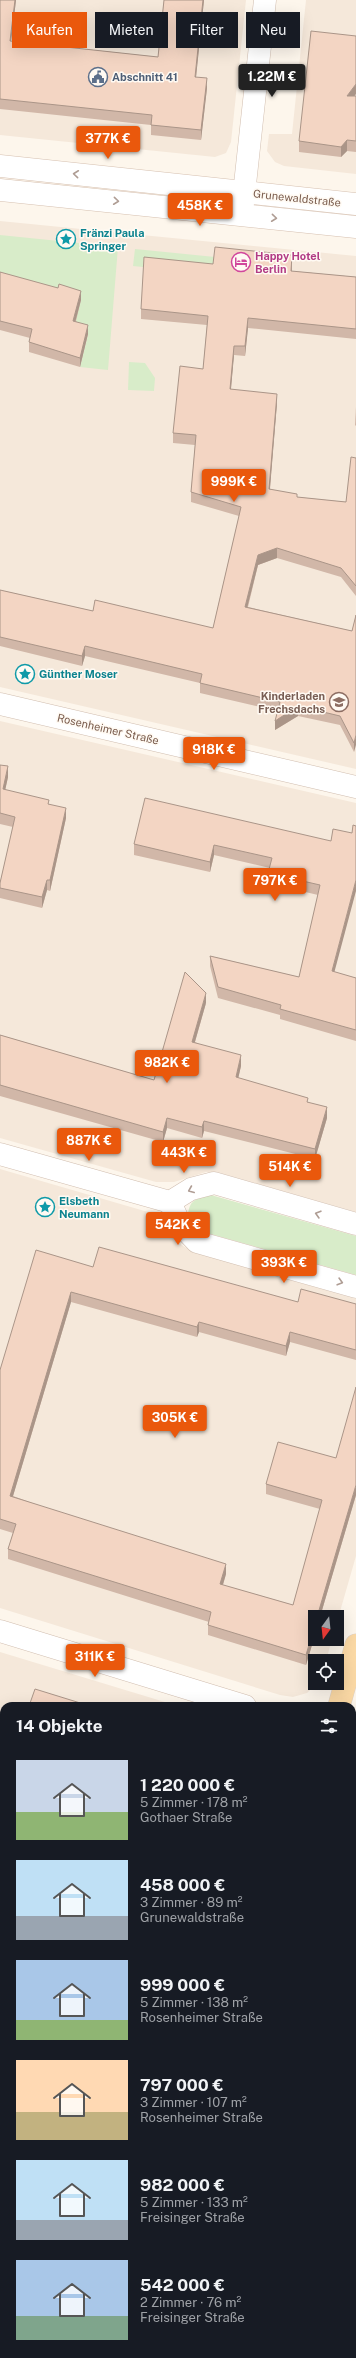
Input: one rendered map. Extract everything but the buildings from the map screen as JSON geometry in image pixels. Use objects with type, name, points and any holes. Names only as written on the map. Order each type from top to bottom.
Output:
[{"type":"main road","points":[[340,1702],[356,1645]]},
{"type":"street","points":[[242,214],[265,0]]},
{"type":"street","name":"Grunewaldstraße","points":[[0,166],[356,204]]},
{"type":"street","name":"Grunewaldstraße","points":[[0,190],[356,227]]},
{"type":"street","name":"Rosenheimer Straße","points":[[0,704],[356,787]]},
{"type":"street","points":[[0,1154],[170,1202],[191,1189],[214,1184],[356,1224]]},
{"type":"street","points":[[170,1202],[180,1224],[197,1242],[356,1287]]},
{"type":"street","points":[[0,1631],[232,1702]]},
{"type":"shaded area","points":[[0,0],[246,0],[231,142],[226,153],[215,157],[0,135]]},
{"type":"shaded area","points":[[306,0],[356,0],[356,174],[284,166],[275,162],[267,151],[269,134],[292,134]]},
{"type":"shaded area","points":[[0,221],[356,256],[356,769],[0,687]]},
{"type":"shaded area","points":[[0,721],[356,803],[356,1212],[217,1172],[206,1172],[174,1182],[156,1182],[0,1138]]},
{"type":"shaded area","points":[[0,1169],[148,1212],[162,1221],[180,1244],[193,1252],[356,1299],[356,1556],[340,1610],[308,1610],[308,1646],[330,1646],[328,1654],[308,1654],[308,1690],[310,1690],[307,1693],[293,1697],[280,1695],[0,1608]]},
{"type":"shaded area","points":[[0,1652],[165,1702],[0,1702]]},
{"type":"green space","points":[[0,235],[118,247],[108,370],[80,367],[88,335],[0,282]]},
{"type":"green space","points":[[135,249],[215,257],[213,274],[133,266]]},
{"type":"green space","points":[[129,362],[145,363],[155,378],[154,391],[128,390]]},
{"type":"green space","points":[[211,1195],[356,1236],[356,1275],[200,1231],[188,1217],[188,1211],[194,1201]]},
{"type":"place","name":"Abschnitt 41","points":[[98,77]]},
{"type":"place","name":"Fränzi Paula Springer","points":[[66,239]]},
{"type":"place","name":"Happy Hotel Berlin","points":[[241,262]]},
{"type":"place","name":"Günther Moser","points":[[25,674]]},
{"type":"place","name":"Kinderladen Frechsdachs","points":[[339,702]]},
{"type":"place","name":"Elsbeth Neumann","points":[[45,1207]]}]
